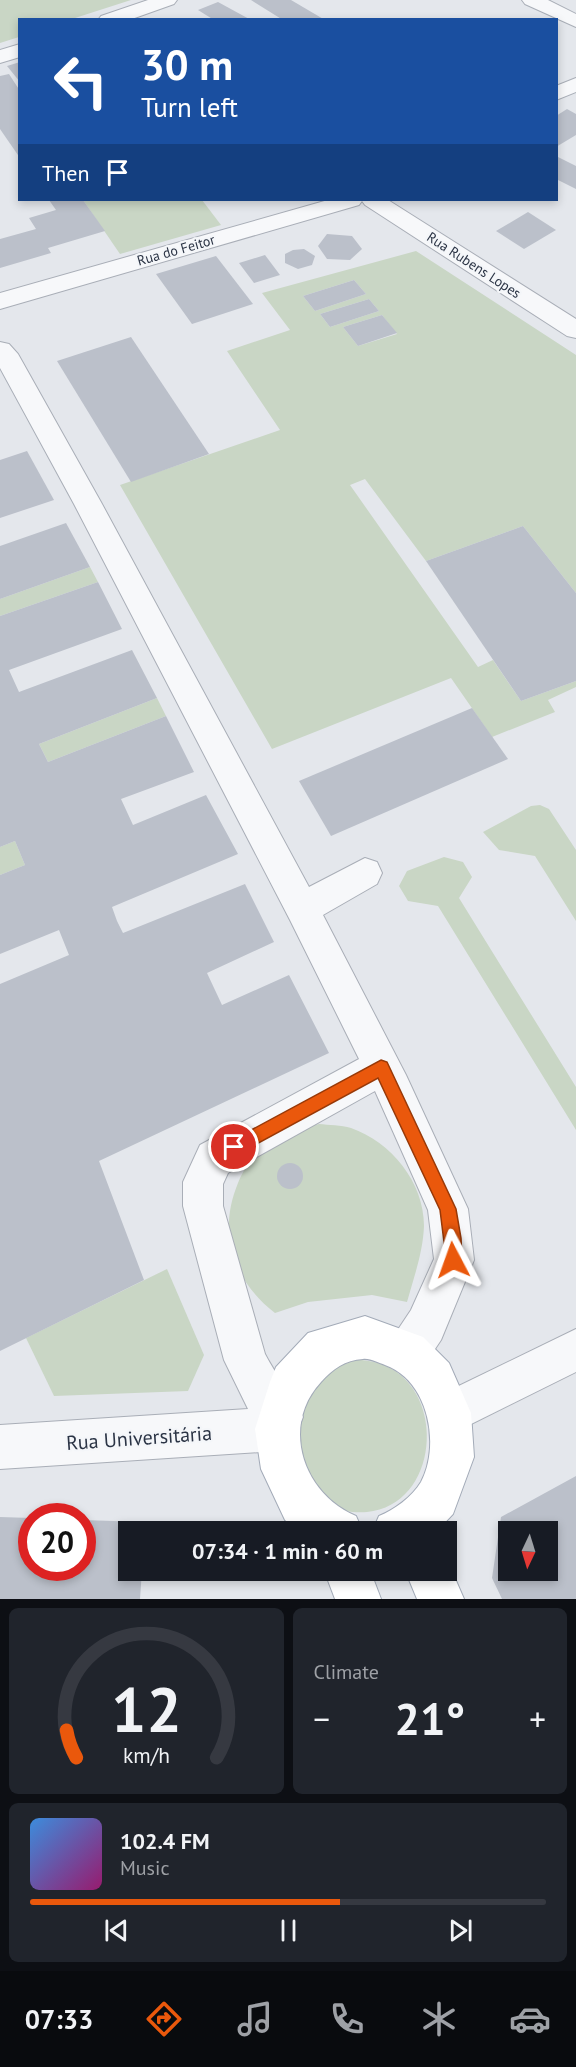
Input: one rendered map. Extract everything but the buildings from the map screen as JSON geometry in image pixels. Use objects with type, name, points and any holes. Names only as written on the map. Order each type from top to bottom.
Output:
[{"type":"main road","points":[[322,1521],[302,1504],[283,1469],[279,1423],[291,1382],[323,1348],[365,1337],[408,1352],[434,1378],[449,1413],[452,1457],[437,1498],[413,1521]]},
{"type":"main road","points":[[351,1581],[358,1599]]},
{"type":"main road","points":[[433,1581],[441,1599]]},
{"type":"street","points":[[114,18],[167,0]]},
{"type":"street","points":[[532,0],[576,21]]},
{"type":"street","points":[[0,57],[18,51]]},
{"type":"street","points":[[558,93],[576,84]]},
{"type":"street","name":"Rua do Feitor","points":[[0,301],[348,201]]},
{"type":"street","name":"Rua Rubens Lopes","points":[[375,201],[576,330]]},
{"type":"street","points":[[0,350],[6,354],[88,504],[302,909],[448,1209],[453,1238],[453,1260],[426,1325],[408,1352]]},
{"type":"street","points":[[302,909],[365,873]]},
{"type":"street","points":[[279,1423],[245,1360],[203,1206],[203,1182],[213,1159],[381,1068]]},
{"type":"street","points":[[449,1413],[576,1350]]},
{"type":"street","name":"Rua Universitária","points":[[0,1447],[279,1423]]},
{"type":"green space","points":[[0,0],[131,0],[75,18],[18,18],[18,37],[0,43]]},
{"type":"green space","points":[[84,201],[203,201],[221,225],[120,254]]},
{"type":"green space","points":[[416,251],[576,355],[576,593],[523,526],[426,561],[365,479],[350,485],[478,667],[493,660],[521,701],[576,681],[576,687],[548,700],[555,712],[492,737],[451,678],[272,749],[120,485],[280,430],[227,351],[290,330],[262,293]],"holes":[[[354,280],[366,294],[315,311],[303,296]],[[369,299],[379,311],[330,327],[320,314]],[[382,315],[397,334],[358,346],[343,327]]]},
{"type":"green space","points":[[90,567],[98,582],[0,616],[0,599]]},
{"type":"green space","points":[[157,698],[166,716],[48,762],[39,744]]},
{"type":"green space","points":[[540,805],[549,809],[576,850],[576,921],[535,856],[499,850],[483,832],[531,806]]},
{"type":"green space","points":[[15,841],[25,865],[0,875],[0,847]]},
{"type":"green space","points":[[444,857],[463,862],[472,877],[459,898],[576,1087],[576,1130],[438,906],[408,901],[399,886],[407,871]]},
{"type":"green space","points":[[319,1124],[347,1127],[366,1134],[392,1154],[411,1179],[423,1210],[424,1226],[420,1255],[407,1302],[372,1295],[308,1302],[275,1313],[260,1300],[239,1271],[229,1238],[229,1220],[232,1202],[243,1173],[256,1154],[270,1142],[290,1132]]},
{"type":"green space","points":[[167,1269],[204,1355],[188,1391],[54,1396],[26,1338]]},
{"type":"green space","points":[[346,1359],[381,1364],[406,1380],[419,1399],[426,1422],[426,1446],[421,1470],[409,1490],[391,1505],[367,1512],[349,1512],[332,1505],[301,1472],[298,1401],[310,1382]]},
{"type":"route","points":[[234,1147],[381,1068],[393,1088],[448,1209],[453,1238],[453,1260]]}]
